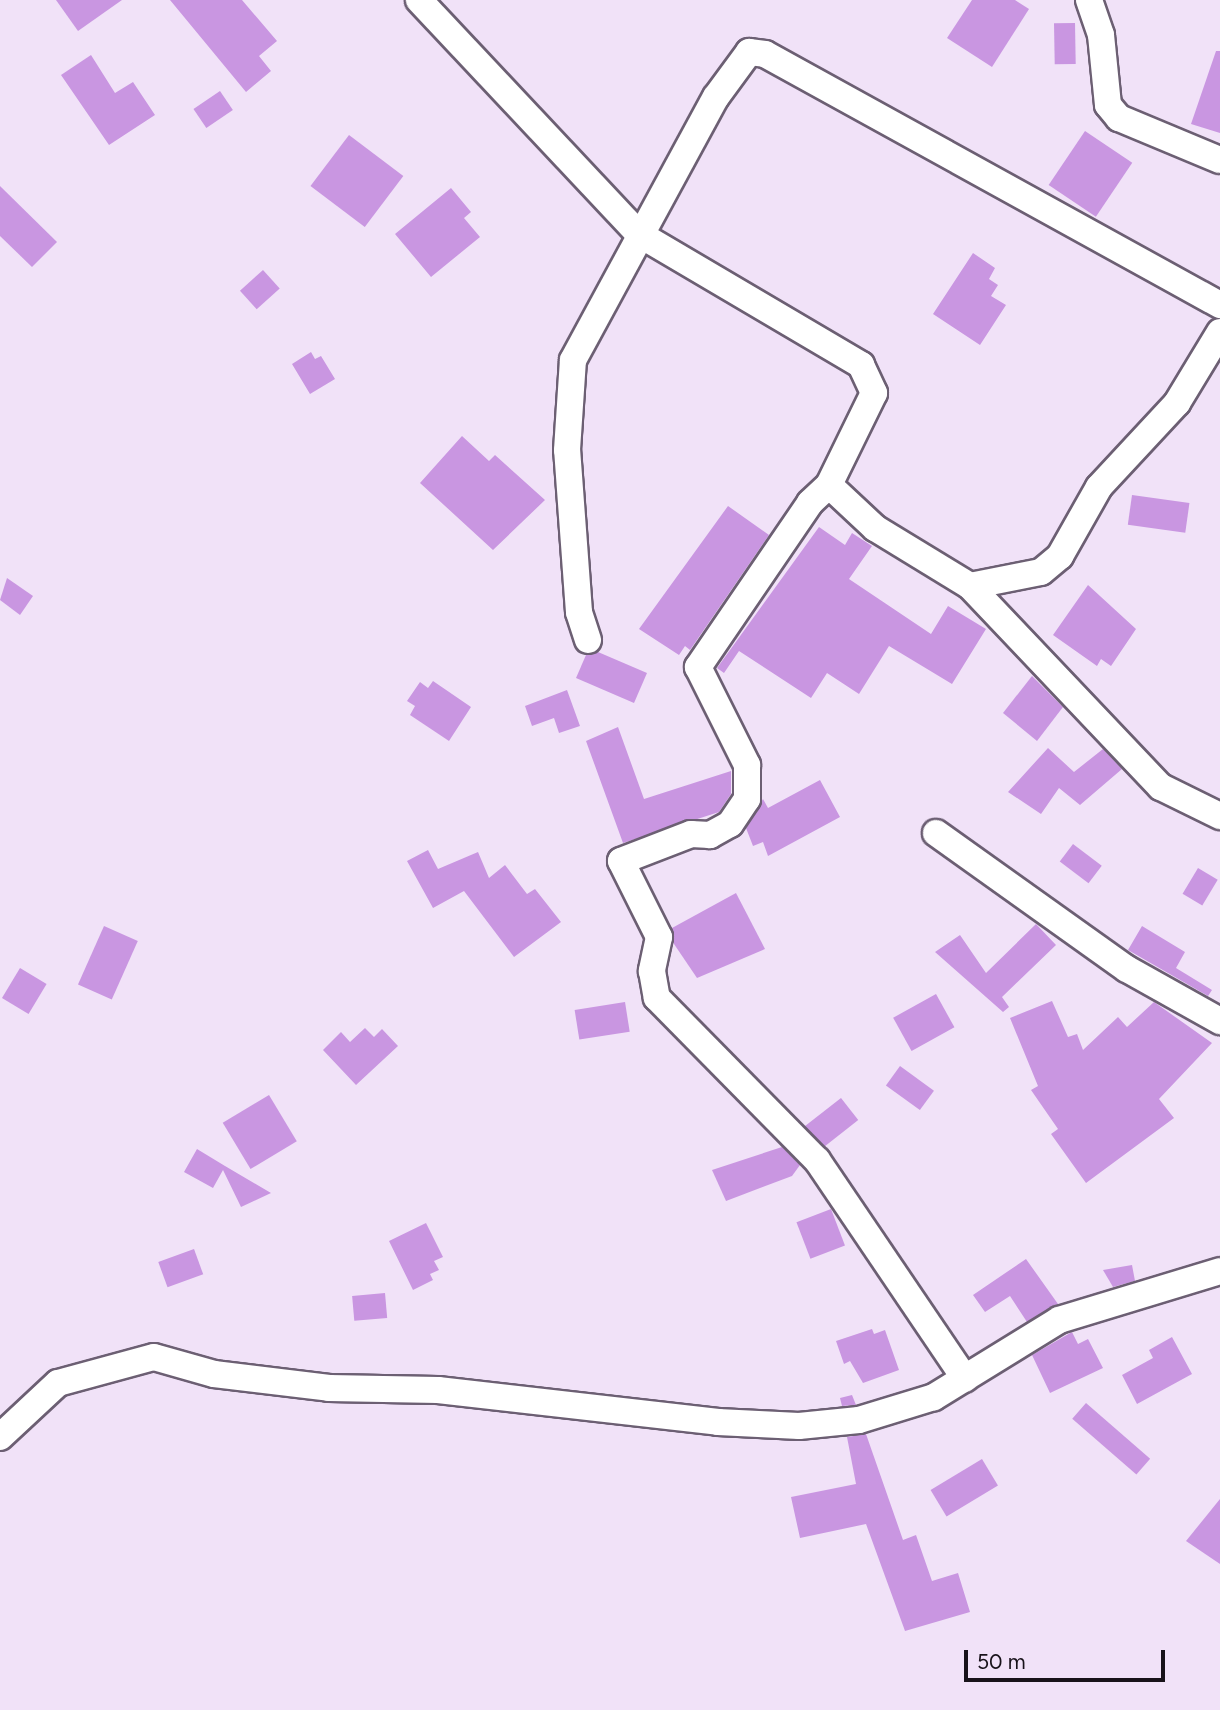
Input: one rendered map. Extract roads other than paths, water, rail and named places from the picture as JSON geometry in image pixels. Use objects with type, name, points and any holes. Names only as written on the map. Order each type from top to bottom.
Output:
[{"type":"street","points":[[419,0],[639,234],[861,365],[873,381],[874,393],[829,485],[810,503],[698,667],[747,765],[747,799],[730,824],[710,835],[691,834],[621,860],[659,937],[652,971],[657,998],[817,1160],[965,1379]]},
{"type":"street","points":[[1089,0],[1101,35],[1108,105],[1119,118],[1220,160]]},
{"type":"street","points":[[588,640],[579,612],[567,450],[573,359],[639,234],[749,52],[765,54],[1220,305]]},
{"type":"street","points":[[970,586],[1041,572],[1060,556],[1099,487],[1177,403],[1220,332]]},
{"type":"street","points":[[829,485],[874,528],[970,586],[1141,770],[1220,816]]},
{"type":"street","points":[[936,833],[1127,969],[1220,1021]]},
{"type":"street","points":[[0,1437],[58,1384],[154,1357],[214,1374],[329,1388],[438,1390],[799,1426],[859,1420],[934,1397],[1059,1320],[1220,1271]]}]
